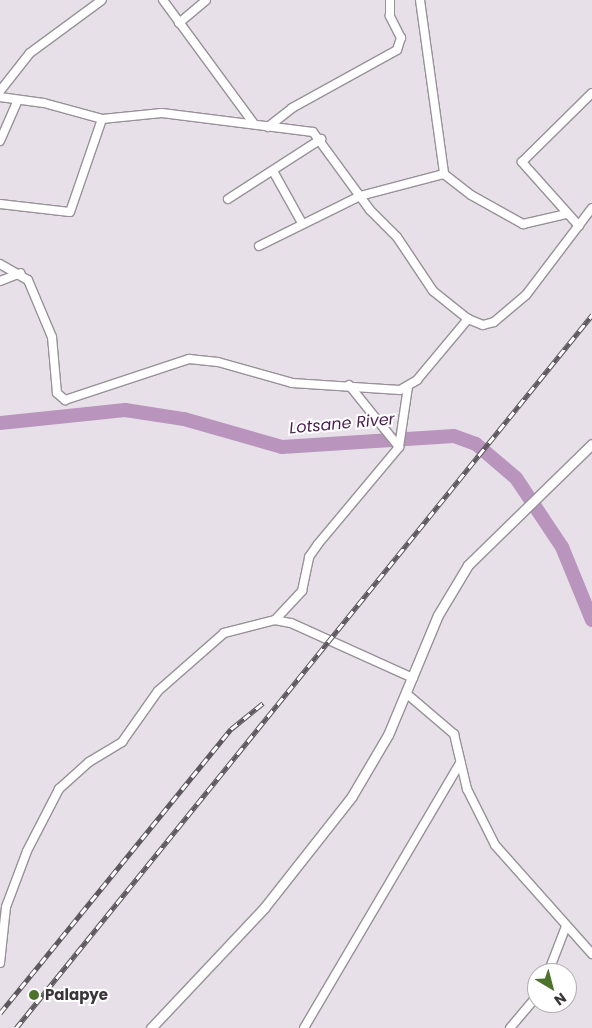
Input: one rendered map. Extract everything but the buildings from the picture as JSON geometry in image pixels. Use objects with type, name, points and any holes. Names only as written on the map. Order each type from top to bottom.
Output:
[{"type":"street","points":[[0,92],[30,53],[102,0]]},
{"type":"street","points":[[163,0],[254,124]]},
{"type":"street","points":[[179,23],[206,0]]},
{"type":"street","points":[[268,127],[299,104],[397,50],[400,38],[390,16],[390,0]]},
{"type":"street","points":[[420,0],[444,174]]},
{"type":"street","points":[[579,226],[566,214],[522,162],[592,93]]},
{"type":"street","points":[[0,97],[17,102],[44,103],[102,119],[162,113],[313,132],[321,139],[360,196],[397,237],[433,291],[468,319],[483,325],[505,314],[545,272],[592,208]]},
{"type":"street","points":[[0,141],[17,102]]},
{"type":"street","points":[[0,204],[70,212],[102,119]]},
{"type":"street","points":[[228,199],[321,139]]},
{"type":"street","points":[[273,171],[302,223]]},
{"type":"street","points":[[259,246],[302,223],[360,196],[444,174],[523,224],[566,214]]},
{"type":"street","points":[[0,264],[21,273],[28,280],[52,337],[60,399],[189,359],[292,383],[408,388]]},
{"type":"street","points":[[0,281],[21,273]]},
{"type":"street","points":[[275,620],[302,590],[309,558],[318,544],[399,447],[408,388],[468,319]]},
{"type":"street","points":[[349,385],[399,447]]},
{"type":"street","points":[[151,1028],[264,908],[316,845],[381,748],[454,585],[512,518],[592,444]]},
{"type":"street","points":[[0,963],[6,907],[27,851],[59,789],[90,762],[122,742],[158,691],[224,633],[275,620],[320,632],[368,661],[413,678]]},
{"type":"street","points":[[406,694],[449,727],[467,789],[495,845],[592,954]]},
{"type":"street","points":[[304,1028],[460,763]]},
{"type":"street","points":[[552,963],[566,926]]},
{"type":"street","points":[[510,1028],[527,1008]]},
{"type":"waterway","name":"Lotsane River","points":[[0,423],[125,410],[184,419],[282,447],[454,436],[476,444],[516,478],[562,547],[592,620]]},
{"type":"railway","points":[[16,1028],[592,315]]},
{"type":"railway","points":[[0,1013],[231,729],[263,703]]},
{"type":"place","name":"Palapye","points":[[34,995]]}]
